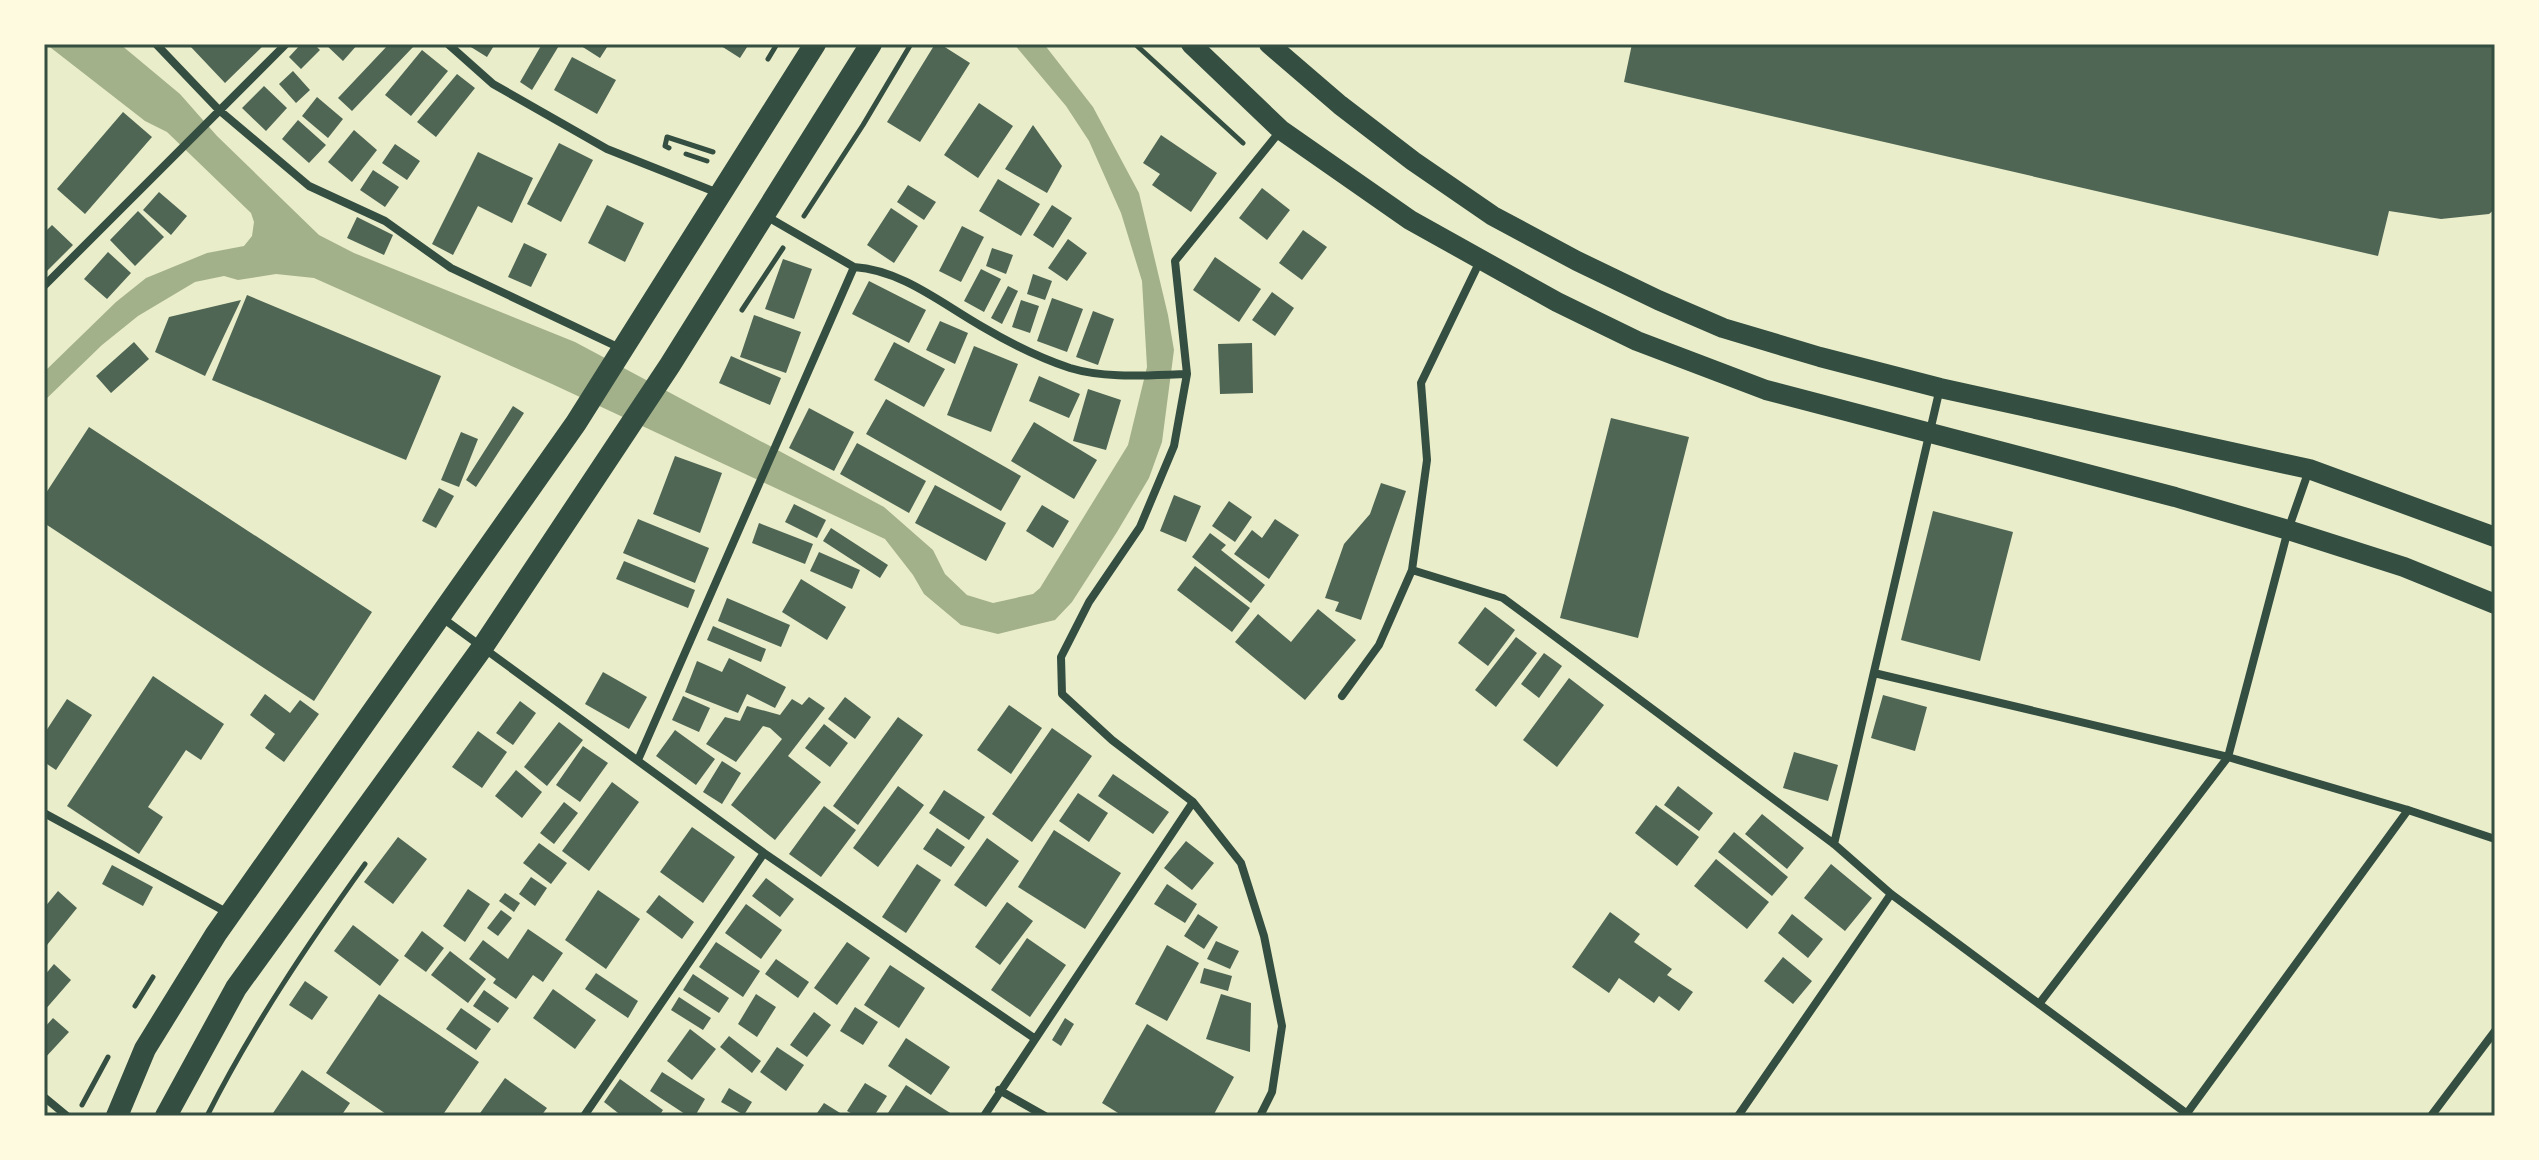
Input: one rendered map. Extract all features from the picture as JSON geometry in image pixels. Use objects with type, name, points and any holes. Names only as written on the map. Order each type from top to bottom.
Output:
[{"type":"highway","points":[[117,1116],[145,1049],[231,914],[576,423],[815,44]]},
{"type":"highway","points":[[166,1116],[236,988],[482,648],[670,365],[871,44]]},
{"type":"main road","points":[[1191,44],[1281,130],[1410,220],[1557,302],[1637,341],[1753,386],[2288,530],[2404,567],[2495,604]]},
{"type":"main road","points":[[1269,44],[1340,105],[1413,161],[1493,216],[1658,300],[1723,328],[1940,388],[2309,469],[2495,537]]},
{"type":"street","points":[[156,44],[219,110],[309,186],[385,221],[451,268],[622,349]]},
{"type":"street","points":[[44,286],[286,44]]},
{"type":"street","points":[[448,44],[493,84],[607,149],[722,195]]},
{"type":"street","points":[[1260,1116],[1272,1092],[1282,1026],[1264,936],[1241,863],[1193,802],[1112,740],[1062,694],[1061,657],[1089,602],[1140,527],[1174,446],[1187,374],[1175,261],[1281,130]]},
{"type":"street","points":[[765,215],[854,267],[874,268],[951,306],[980,326],[1019,346],[1071,368],[1124,375],[1187,374]]},
{"type":"street","points":[[1342,696],[1379,645],[1412,570],[1427,460],[1421,383],[1481,260]]},
{"type":"street","points":[[638,760],[854,267]]},
{"type":"street","points":[[1834,844],[1940,388]]},
{"type":"street","points":[[2039,1004],[2228,757],[2288,530],[2309,469]]},
{"type":"street","points":[[1412,570],[1503,598],[1834,844],[1891,894],[2187,1115],[2408,810]]},
{"type":"street","points":[[440,616],[764,853],[1034,1038]]},
{"type":"street","points":[[1874,673],[2228,757],[2495,839]]},
{"type":"street","points":[[984,1116],[1193,802]]},
{"type":"street","points":[[44,813],[231,914]]},
{"type":"street","points":[[584,1116],[764,853]]},
{"type":"street","points":[[1738,1116],[1891,894]]},
{"type":"street","points":[[2431,1116],[2495,1031]]},
{"type":"street","points":[[999,1090],[1045,1116]]},
{"type":"street","points":[[44,1097],[67,1116]]},
{"type":"path","points":[[1135,44],[1258,158]]},
{"type":"path","points":[[667,137],[714,152]]},
{"type":"shaded area","points":[[46,44],[120,44],[180,94],[217,136],[319,235],[354,253],[575,342],[884,507],[933,550],[945,574],[967,595],[993,603],[1033,594],[1040,588],[1128,445],[1147,367],[1142,281],[1121,213],[1089,141],[1066,106],[1014,44],[1044,44],[1093,107],[1139,193],[1174,350],[1162,442],[1149,478],[1072,602],[1055,620],[998,634],[961,625],[924,594],[885,539],[552,384],[314,278],[276,274],[238,280],[224,276],[195,282],[138,316],[102,345],[44,401],[44,372],[116,302],[146,278],[207,253],[244,246],[252,236],[254,222],[251,213],[167,132],[145,121]]},
{"type":"building","points":[[265,44],[225,83],[190,46]]},
{"type":"building","points":[[301,44],[314,44],[320,50],[301,69],[289,57]]},
{"type":"building","points":[[325,44],[358,44],[343,61]]},
{"type":"building","points":[[389,44],[414,46],[352,111],[338,98]]},
{"type":"building","points":[[466,44],[495,44],[487,57]]},
{"type":"building","points":[[542,44],[560,44],[532,90],[520,82]]},
{"type":"building","points":[[578,44],[609,44],[600,58]]},
{"type":"building","points":[[718,44],[749,44],[740,58]]},
{"type":"building","points":[[935,44],[970,63],[920,142],[887,122]]},
{"type":"building","points":[[1632,44],[2495,44],[2495,209],[2489,214],[2441,219],[2389,211],[2378,256],[1624,82]]},
{"type":"building","points":[[422,50],[448,71],[411,116],[385,95]]},
{"type":"building","points":[[572,57],[616,80],[597,114],[554,90]]},
{"type":"building","points":[[293,71],[310,90],[296,103],[279,84]]},
{"type":"building","points":[[457,74],[475,88],[436,137],[417,122]]},
{"type":"building","points":[[264,86],[287,108],[266,131],[242,108]]},
{"type":"building","points":[[317,97],[343,119],[328,138],[302,116]]},
{"type":"building","points":[[979,103],[1013,126],[978,178],[944,155]]},
{"type":"building","points":[[123,112],[152,137],[85,214],[57,189]]},
{"type":"building","points":[[298,120],[326,145],[309,163],[282,139]]},
{"type":"building","points":[[1033,125],[1062,166],[1047,193],[1005,169]]},
{"type":"building","points":[[354,130],[377,150],[352,182],[328,162]]},
{"type":"building","points":[[1161,135],[1217,173],[1191,212],[1152,185],[1160,174],[1143,163]]},
{"type":"building","points":[[559,143],[593,160],[561,222],[527,204]]},
{"type":"building","points":[[395,144],[420,161],[407,180],[382,163]]},
{"type":"building","points":[[478,152],[533,178],[512,223],[478,206],[453,255],[432,244]]},
{"type":"building","points":[[373,170],[399,187],[385,207],[360,190]]},
{"type":"building","points":[[998,179],[1040,204],[1021,236],[979,211]]},
{"type":"building","points":[[908,185],[936,202],[924,220],[897,202]]},
{"type":"building","points":[[1262,188],[1290,210],[1267,240],[1239,218]]},
{"type":"building","points":[[159,192],[187,216],[171,235],[143,210]]},
{"type":"building","points":[[607,205],[644,223],[625,262],[588,243]]},
{"type":"building","points":[[1052,205],[1072,218],[1053,248],[1033,235]]},
{"type":"building","points":[[891,208],[918,226],[894,263],[867,245]]},
{"type":"building","points":[[138,211],[164,237],[135,266],[110,240]]},
{"type":"building","points":[[357,217],[393,235],[384,255],[347,238]]},
{"type":"building","points":[[52,225],[73,245],[44,274],[44,233]]},
{"type":"building","points":[[962,226],[984,237],[961,282],[939,271]]},
{"type":"building","points":[[1303,230],[1327,247],[1302,280],[1279,263]]},
{"type":"building","points":[[1068,239],[1087,253],[1067,281],[1048,268]]},
{"type":"building","points":[[524,243],[547,254],[531,287],[508,277]]},
{"type":"building","points":[[992,248],[1013,255],[1006,274],[986,266]]},
{"type":"building","points":[[108,252],[131,273],[107,299],[84,279]]},
{"type":"building","points":[[1215,257],[1261,289],[1239,322],[1193,290]]},
{"type":"building","points":[[783,259],[812,269],[794,319],[765,309]]},
{"type":"building","points":[[981,269],[1001,279],[984,312],[964,301]]},
{"type":"building","points":[[1033,274],[1052,281],[1045,300],[1027,294]]},
{"type":"building","points":[[869,281],[926,310],[909,343],[852,314]]},
{"type":"building","points":[[1008,286],[1018,291],[1002,324],[991,318]]},
{"type":"building","points":[[1272,292],[1294,308],[1275,336],[1252,320]]},
{"type":"building","points":[[247,295],[441,376],[406,460],[212,380]]},
{"type":"building","points":[[1052,298],[1083,309],[1067,352],[1037,341]]},
{"type":"building","points":[[241,300],[205,376],[155,352],[169,317]]},
{"type":"building","points":[[1021,300],[1039,306],[1030,333],[1012,327]]},
{"type":"building","points":[[1093,311],[1114,319],[1098,365],[1076,357]]},
{"type":"building","points":[[754,315],[801,332],[786,373],[740,357]]},
{"type":"building","points":[[940,321],[968,333],[955,364],[926,350]]},
{"type":"building","points":[[134,342],[149,359],[111,393],[96,376]]},
{"type":"building","points":[[894,342],[945,369],[924,407],[874,380]]},
{"type":"building","points":[[1252,343],[1253,393],[1220,394],[1218,344]]},
{"type":"building","points":[[974,346],[1018,364],[991,432],[947,415]]},
{"type":"building","points":[[731,356],[781,378],[770,405],[719,383]]},
{"type":"building","points":[[1039,376],[1080,394],[1069,418],[1029,401]]},
{"type":"building","points":[[1088,389],[1121,400],[1106,450],[1073,441]]},
{"type":"building","points":[[886,399],[1021,476],[1001,511],[866,434]]},
{"type":"building","points":[[513,406],[524,413],[476,487],[466,480]]},
{"type":"building","points":[[809,408],[854,432],[834,471],[789,448]]},
{"type":"building","points":[[1611,418],[1689,437],[1638,638],[1560,618]]},
{"type":"building","points":[[1034,422],[1097,460],[1074,499],[1011,461]]},
{"type":"building","points":[[89,427],[372,612],[314,701],[44,523],[44,496]]},
{"type":"building","points":[[461,432],[478,439],[459,487],[441,480]]},
{"type":"building","points":[[857,443],[926,481],[909,513],[840,474]]},
{"type":"building","points":[[675,456],[722,473],[700,533],[653,514]]},
{"type":"building","points":[[1381,483],[1406,491],[1361,620],[1335,611],[1339,602],[1325,598],[1344,544],[1370,514]]},
{"type":"building","points":[[935,485],[1006,523],[986,561],[915,523]]},
{"type":"building","points":[[439,488],[454,496],[436,528],[422,521]]},
{"type":"building","points":[[1174,495],[1201,506],[1186,542],[1160,531]]},
{"type":"building","points":[[1229,501],[1252,517],[1235,542],[1212,526]]},
{"type":"building","points":[[794,504],[826,520],[817,538],[785,522]]},
{"type":"building","points":[[1042,505],[1069,521],[1053,548],[1026,531]]},
{"type":"building","points":[[1933,511],[2013,532],[1980,661],[1901,640]]},
{"type":"building","points":[[638,519],[709,548],[695,583],[623,553]]},
{"type":"building","points":[[1275,519],[1299,535],[1269,579],[1234,554],[1252,530],[1262,538]]},
{"type":"building","points":[[759,523],[813,544],[805,564],[752,543]]},
{"type":"building","points":[[831,528],[888,565],[880,578],[823,541]]},
{"type":"building","points":[[1210,533],[1226,545],[1221,550],[1265,585],[1251,603],[1192,557]]},
{"type":"building","points":[[819,552],[860,570],[852,589],[810,571]]},
{"type":"building","points":[[624,561],[695,590],[688,608],[616,579]]},
{"type":"building","points":[[1195,566],[1250,608],[1232,632],[1177,590]]},
{"type":"building","points":[[801,579],[846,607],[827,640],[782,612]]},
{"type":"building","points":[[727,598],[790,625],[781,647],[718,621]]},
{"type":"building","points":[[1485,607],[1515,630],[1488,666],[1458,643]]},
{"type":"building","points":[[1318,609],[1356,640],[1305,700],[1235,642],[1258,614],[1291,642]]},
{"type":"building","points":[[713,626],[766,649],[761,662],[707,640]]},
{"type":"building","points":[[1516,637],[1537,653],[1496,707],[1475,690]]},
{"type":"building","points":[[1544,653],[1562,666],[1539,698],[1521,684]]},
{"type":"building","points":[[729,658],[786,687],[775,708],[747,694],[738,713],[685,692],[697,661],[722,672]]},
{"type":"building","points":[[603,672],[647,697],[629,729],[585,704]]},
{"type":"building","points":[[153,676],[224,724],[201,760],[186,750],[148,807],[163,817],[139,854],[67,806]]},
{"type":"building","points":[[1569,678],[1604,705],[1557,767],[1523,740]]},
{"type":"building","points":[[265,694],[290,713],[300,700],[319,714],[284,762],[265,748],[275,734],[250,715]]},
{"type":"building","points":[[1883,695],[1927,707],[1915,751],[1871,738]]},
{"type":"building","points":[[683,696],[710,708],[699,732],[672,720]]},
{"type":"building","points":[[809,697],[825,708],[788,756],[821,782],[775,840],[731,805],[782,739],[763,726],[736,762],[706,744],[725,717],[740,721],[747,706],[780,715],[792,699],[802,705]]},
{"type":"building","points":[[845,697],[871,717],[855,739],[828,719]]},
{"type":"building","points":[[67,699],[92,715],[56,770],[44,762],[44,734]]},
{"type":"building","points":[[520,701],[536,713],[513,745],[496,733]]},
{"type":"building","points":[[1009,705],[1042,728],[1011,774],[977,750]]},
{"type":"building","points":[[898,717],[923,735],[858,825],[833,806]]},
{"type":"building","points":[[559,722],[583,740],[547,786],[524,767]]},
{"type":"building","points":[[824,724],[848,743],[830,767],[805,748]]},
{"type":"building","points":[[1052,728],[1092,756],[1032,842],[992,814]]},
{"type":"building","points":[[675,730],[715,759],[696,785],[656,756]]},
{"type":"building","points":[[478,731],[507,752],[482,788],[452,767]]},
{"type":"building","points":[[583,746],[608,763],[580,802],[556,785]]},
{"type":"building","points":[[1794,752],[1838,765],[1828,801],[1783,788]]},
{"type":"building","points":[[722,761],[741,773],[722,804],[703,792]]},
{"type":"building","points":[[516,770],[542,792],[522,818],[495,796]]},
{"type":"building","points":[[1113,774],[1169,812],[1153,834],[1098,796]]},
{"type":"building","points":[[612,782],[639,802],[589,871],[562,851]]},
{"type":"building","points":[[898,786],[924,805],[878,867],[853,848]]},
{"type":"building","points":[[1678,786],[1713,813],[1699,831],[1664,805]]},
{"type":"building","points":[[944,790],[985,817],[969,840],[929,813]]},
{"type":"building","points":[[1078,793],[1108,813],[1089,842],[1059,821]]},
{"type":"building","points":[[564,802],[578,813],[554,844],[540,833]]},
{"type":"building","points":[[1656,805],[1699,837],[1677,866],[1635,833]]},
{"type":"building","points":[[824,806],[856,830],[821,877],[789,854]]},
{"type":"building","points":[[1762,814],[1804,848],[1787,869],[1745,834]]},
{"type":"building","points":[[692,827],[735,857],[703,903],[660,872]]},
{"type":"building","points":[[937,828],[965,847],[951,867],[923,849]]},
{"type":"building","points":[[1054,830],[1121,873],[1085,929],[1018,887]]},
{"type":"building","points":[[1734,832],[1788,877],[1772,896],[1718,852]]},
{"type":"building","points":[[398,837],[427,859],[393,904],[364,882]]},
{"type":"building","points":[[987,838],[1019,861],[986,907],[954,885]]},
{"type":"building","points":[[1186,841],[1214,863],[1192,890],[1164,868]]},
{"type":"building","points":[[539,843],[567,863],[551,884],[523,863]]},
{"type":"building","points":[[1716,859],[1769,902],[1747,929],[1694,886]]},
{"type":"building","points":[[917,864],[941,880],[906,933],[882,917]]},
{"type":"building","points":[[1831,864],[1872,898],[1845,931],[1804,898]]},
{"type":"building","points":[[112,865],[153,887],[143,906],[102,884]]},
{"type":"building","points":[[531,877],[547,888],[535,906],[519,894]]},
{"type":"building","points":[[766,878],[794,899],[780,917],[752,896]]},
{"type":"building","points":[[1167,884],[1197,904],[1185,923],[1154,904]]},
{"type":"building","points":[[468,889],[490,904],[465,942],[443,926]]},
{"type":"building","points":[[598,890],[640,919],[606,969],[565,940]]},
{"type":"building","points":[[58,891],[77,908],[47,945],[44,942],[44,908]]},
{"type":"building","points":[[505,893],[520,903],[514,912],[499,901]]},
{"type":"building","points":[[659,895],[694,922],[682,939],[646,912]]},
{"type":"building","points":[[1007,902],[1033,921],[1000,965],[975,947]]},
{"type":"building","points":[[746,904],[782,930],[761,959],[725,933]]},
{"type":"building","points":[[501,910],[512,918],[498,936],[487,928]]},
{"type":"building","points":[[1610,912],[1640,934],[1634,942],[1672,969],[1667,975],[1693,992],[1679,1011],[1659,996],[1654,1003],[1619,978],[1609,993],[1572,967]]},
{"type":"building","points":[[1198,914],[1218,927],[1204,949],[1184,936]]},
{"type":"building","points":[[1792,914],[1823,939],[1808,958],[1778,933]]},
{"type":"building","points":[[353,925],[399,960],[380,986],[334,951]]},
{"type":"building","points":[[528,929],[563,953],[543,982],[533,975],[516,999],[493,983],[496,979],[469,959],[483,940],[508,959]]},
{"type":"building","points":[[422,931],[444,948],[426,972],[404,956]]},
{"type":"building","points":[[1027,938],[1066,965],[1030,1017],[991,990]]},
{"type":"building","points":[[1216,941],[1239,951],[1230,969],[1207,959]]},
{"type":"building","points":[[716,942],[760,971],[743,997],[699,967]]},
{"type":"building","points":[[847,942],[870,958],[837,1005],[814,988]]},
{"type":"building","points":[[1167,945],[1199,963],[1167,1021],[1135,1004]]},
{"type":"building","points":[[450,951],[486,979],[468,1003],[431,975]]},
{"type":"building","points":[[1783,957],[1812,981],[1793,1004],[1764,981]]},
{"type":"building","points":[[776,959],[809,982],[798,998],[765,974]]},
{"type":"building","points":[[54,964],[71,980],[44,1011],[44,976]]},
{"type":"building","points":[[890,965],[925,988],[899,1028],[864,1005]]},
{"type":"building","points":[[1204,968],[1232,976],[1228,991],[1200,983]]},
{"type":"building","points":[[596,973],[638,1001],[628,1018],[585,989]]},
{"type":"building","points":[[693,974],[729,998],[719,1013],[683,990]]},
{"type":"building","points":[[305,981],[328,997],[312,1020],[289,1005]]},
{"type":"building","points":[[553,989],[596,1020],[575,1049],[533,1018]]},
{"type":"building","points":[[484,990],[509,1008],[498,1023],[473,1006]]},
{"type":"building","points":[[379,994],[479,1062],[442,1116],[389,1116],[326,1073]]},
{"type":"building","points":[[756,994],[776,1007],[757,1037],[738,1024]]},
{"type":"building","points":[[1221,994],[1251,1003],[1250,1052],[1206,1039]]},
{"type":"building","points":[[679,997],[711,1018],[703,1030],[671,1010]]},
{"type":"building","points":[[855,1007],[878,1022],[863,1045],[840,1031]]},
{"type":"building","points":[[461,1008],[491,1029],[476,1050],[446,1029]]},
{"type":"building","points":[[814,1012],[831,1025],[807,1057],[790,1045]]},
{"type":"building","points":[[53,1018],[69,1032],[44,1059],[44,1028]]},
{"type":"building","points":[[1065,1018],[1074,1024],[1061,1046],[1052,1040]]},
{"type":"building","points":[[1147,1024],[1234,1077],[1213,1116],[1123,1116],[1102,1103]]},
{"type":"building","points":[[690,1029],[716,1049],[692,1080],[667,1061]]},
{"type":"building","points":[[729,1036],[761,1061],[752,1073],[720,1047]]},
{"type":"building","points":[[906,1038],[950,1067],[931,1095],[888,1066]]},
{"type":"building","points":[[777,1047],[804,1065],[786,1091],[760,1072]]},
{"type":"building","points":[[302,1070],[350,1103],[341,1116],[271,1116]]},
{"type":"building","points":[[662,1072],[705,1099],[695,1116],[688,1116],[650,1091]]},
{"type":"building","points":[[505,1078],[547,1108],[541,1116],[478,1116]]},
{"type":"building","points":[[620,1079],[663,1110],[659,1116],[622,1116],[604,1102]]},
{"type":"building","points":[[865,1083],[887,1096],[874,1116],[856,1116],[847,1111]]},
{"type":"building","points":[[906,1085],[955,1116],[886,1116]]},
{"type":"building","points":[[729,1088],[752,1102],[744,1115],[721,1102]]},
{"type":"building","points":[[824,1103],[845,1116],[815,1116]]}]
